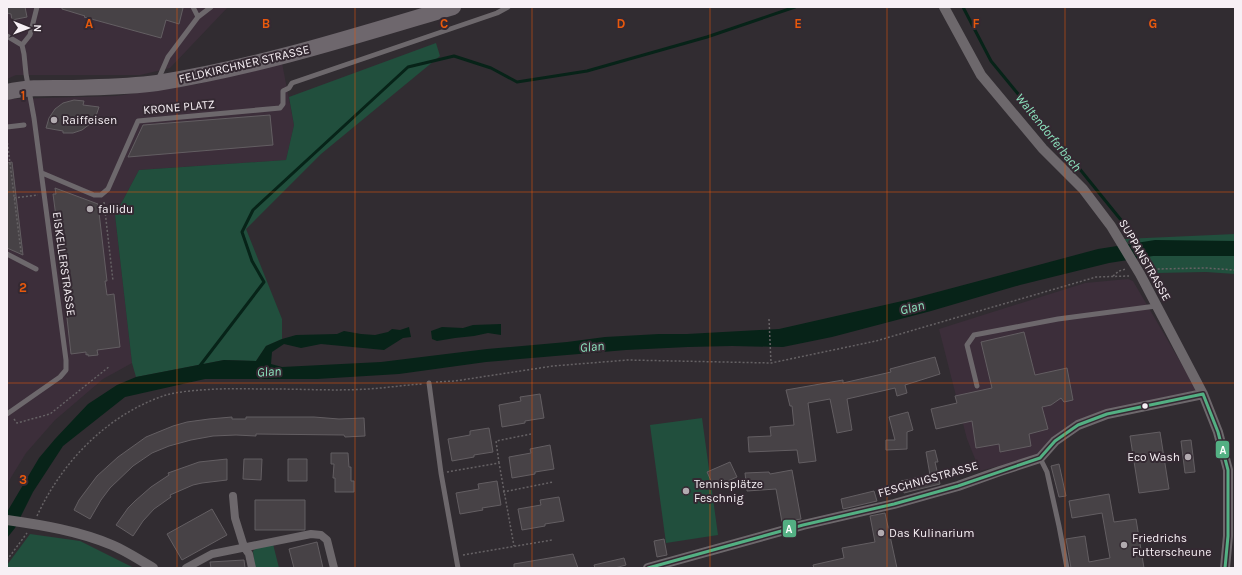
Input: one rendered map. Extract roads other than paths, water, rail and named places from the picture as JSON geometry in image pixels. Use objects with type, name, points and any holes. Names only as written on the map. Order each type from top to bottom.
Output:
[{"type":"main road","name":"FELDKIRCHNER STRASSE","points":[[7,92],[28,81],[112,87],[157,83],[235,68],[453,7]]},
{"type":"street","name":"SUPPANSTRASSE","points":[[944,7],[981,76],[1043,149],[1083,190],[1100,210],[1117,237],[1136,275],[1156,306],[1203,394],[1218,432],[1228,470],[1228,536],[1225,568]]},
{"type":"street","points":[[1040,458],[1055,441],[1078,425],[1107,414],[1203,394]]},
{"type":"street","name":"FESCHNIGSTRASSE","points":[[648,568],[803,525],[894,504],[958,486],[1040,458]]},
{"type":"street","points":[[233,496],[235,518],[244,547],[249,554],[252,568]]},
{"type":"street","points":[[7,520],[31,523],[87,535],[114,546],[153,568]]},
{"type":"street","points":[[186,568],[212,554],[311,534],[321,535],[327,540],[334,568]]},
{"type":"lane","points":[[7,36],[22,44],[30,35],[37,7]]},
{"type":"lane","points":[[193,7],[198,17]]},
{"type":"lane","points":[[157,83],[168,57],[198,17],[211,7]]},
{"type":"lane","name":"KRONE PLATZ","points":[[42,173],[94,195],[103,194],[108,189],[138,121],[280,108],[283,104],[283,91],[292,83],[497,13],[508,7]]},
{"type":"lane","name":"EISKELLERSTRASSE","points":[[8,413],[60,377],[66,370],[68,347],[22,44]]},
{"type":"lane","points":[[7,127],[24,125]]},
{"type":"lane","points":[[7,254],[36,269]]},
{"type":"lane","points":[[977,386],[967,345],[974,335],[1058,319],[1156,306]]},
{"type":"lane","points":[[429,383],[441,473],[458,568]]},
{"type":"lane","points":[[1040,458],[1047,472],[1067,568]]},
{"type":"water","name":"Glan","points":[[1155,240],[1235,241],[1235,256],[1153,256],[1109,263],[1020,285],[931,311],[832,337],[783,347],[732,346],[626,350],[486,362],[399,374],[317,379],[205,379],[125,397],[63,446],[33,492],[15,528],[7,538],[7,512],[39,458],[88,404],[117,385],[136,377],[224,360],[256,361],[266,346],[296,335],[337,334],[344,331],[375,335],[388,332],[392,329],[400,330],[409,327],[411,337],[403,338],[384,350],[321,344],[301,348],[284,344],[272,352],[271,364],[282,367],[381,362],[605,337],[779,329],[911,299],[1098,249]]},
{"type":"water","points":[[501,324],[501,335],[488,333],[437,341],[432,339],[431,331],[442,327],[463,328],[473,325]]},
{"type":"waterway","points":[[199,367],[264,282],[252,261],[242,232],[253,210],[408,67],[454,56],[491,68],[517,82],[587,71],[707,37],[795,7]]},
{"type":"waterway","name":"Waltendorferbach","points":[[963,7],[991,61],[1121,220],[1140,246]]},
{"type":"place","name":"Raiffeisen","points":[[54,120]]},
{"type":"place","name":"fallidu","points":[[90,209]]},
{"type":"place","name":"Eco Wash","points":[[1188,457]]},
{"type":"place","name":"Tennisplätze Feschnig","points":[[686,491]]},
{"type":"place","name":"Das Kulinarium","points":[[881,533]]},
{"type":"place","name":"Friedrichs Futterscheune","points":[[1124,545]]}]
